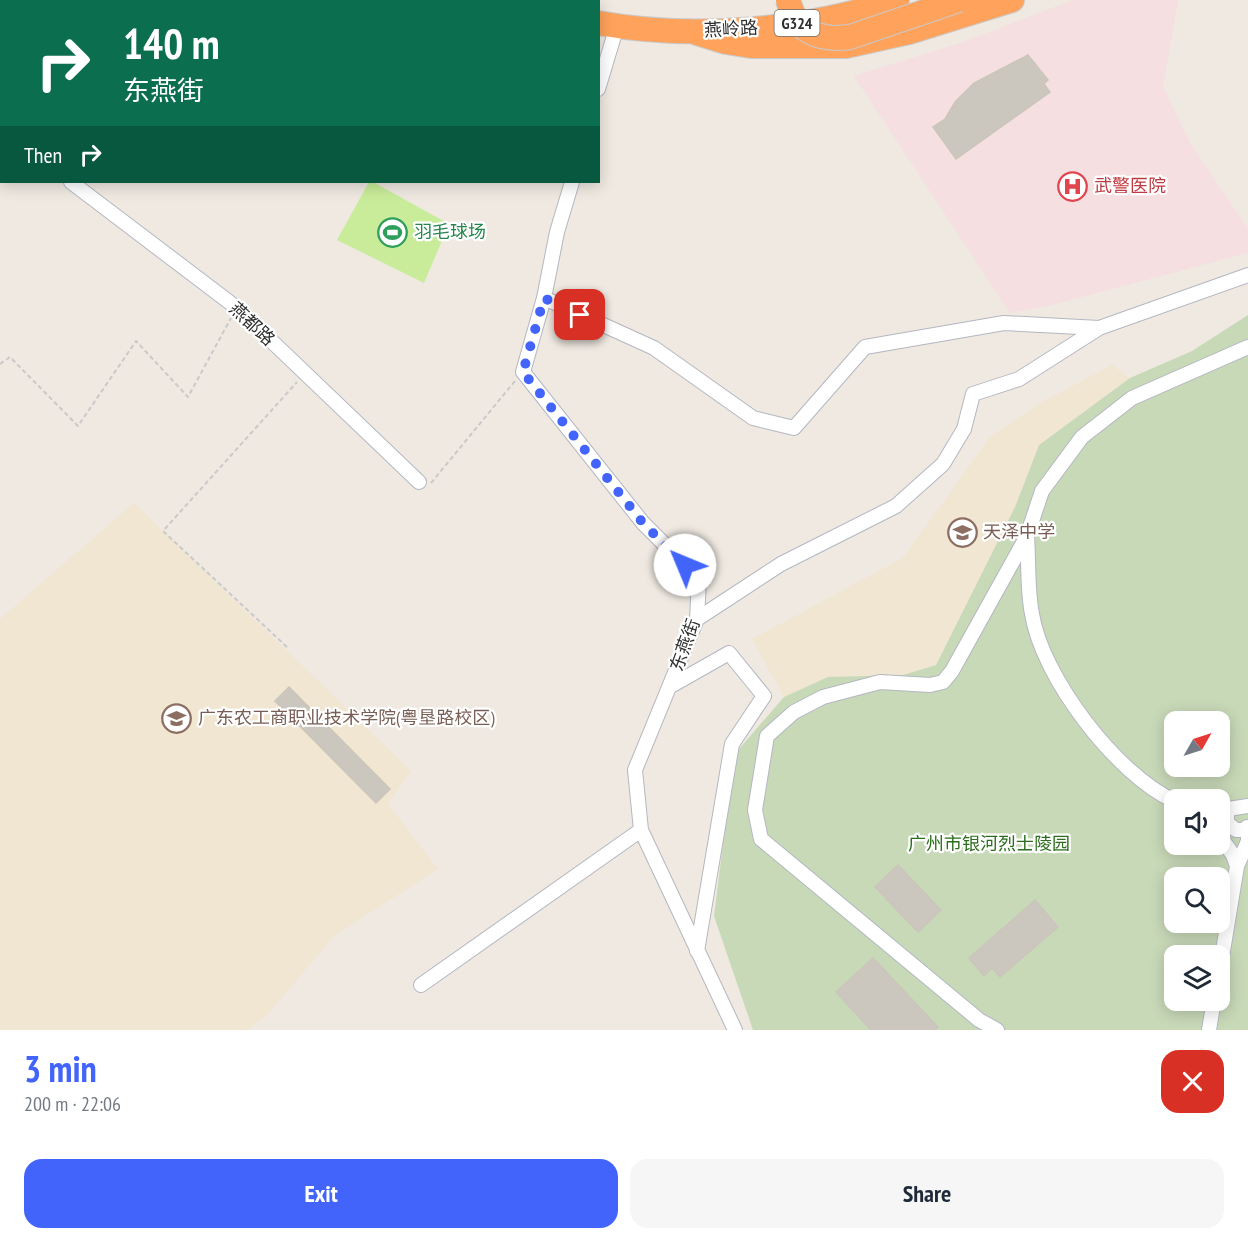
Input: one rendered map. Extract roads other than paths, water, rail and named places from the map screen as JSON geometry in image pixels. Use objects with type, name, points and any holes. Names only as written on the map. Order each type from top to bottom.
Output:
[{"type":"highway","points":[[788,0],[795,19],[802,27],[813,33],[837,39],[850,37],[959,0]]},
{"type":"highway","name":"燕岭路","points":[[608,25],[694,32],[776,27],[855,12],[897,0]]},
{"type":"highway","points":[[694,32],[726,42],[751,46],[846,46],[909,32],[1012,0]]},
{"type":"street","points":[[600,76],[608,25]]},
{"type":"street","name":"燕都路","points":[[72,183],[237,308],[422,486]]},
{"type":"street","points":[[572,183],[557,232],[544,298],[654,348],[753,418],[794,428],[865,347],[1004,323],[1099,328]]},
{"type":"street","points":[[698,619],[781,564],[896,506],[943,464],[963,429],[973,394],[1019,380],[1099,328],[1248,275]]},
{"type":"street","name":"东燕街","points":[[544,298],[523,372],[643,523],[699,579],[698,619],[634,770],[641,830],[735,1030]]},
{"type":"street","points":[[997,1030],[979,1020],[761,839],[754,810],[767,736],[794,712],[823,697],[880,682],[930,684],[943,682],[952,671],[1027,536],[1042,491],[1072,447],[1092,426],[1132,398],[1248,347]]},
{"type":"street","points":[[1027,536],[1032,615],[1049,666],[1078,710],[1123,766],[1164,794]]},
{"type":"street","points":[[669,687],[729,653],[764,696],[732,744],[697,951]]},
{"type":"street","points":[[1230,809],[1247,807]]},
{"type":"street","points":[[1224,945],[1236,866],[1248,841],[1248,832],[1245,828],[1236,830],[1230,825]]},
{"type":"street","points":[[420,985],[641,830]]},
{"type":"street","points":[[1230,851],[1236,866]]},
{"type":"street","points":[[1209,1030],[1212,1011]]},
{"type":"place","name":"武警医院","points":[[1073,186]]},
{"type":"place","name":"羽毛球场","points":[[393,232]]},
{"type":"place","name":"天泽中学","points":[[962,532]]},
{"type":"place","name":"广东农工商职业技术学院(粤垦路校区)","points":[[177,718]]},
{"type":"park label","name":"广州市银河烈士陵园","points":[[989,844]]}]
